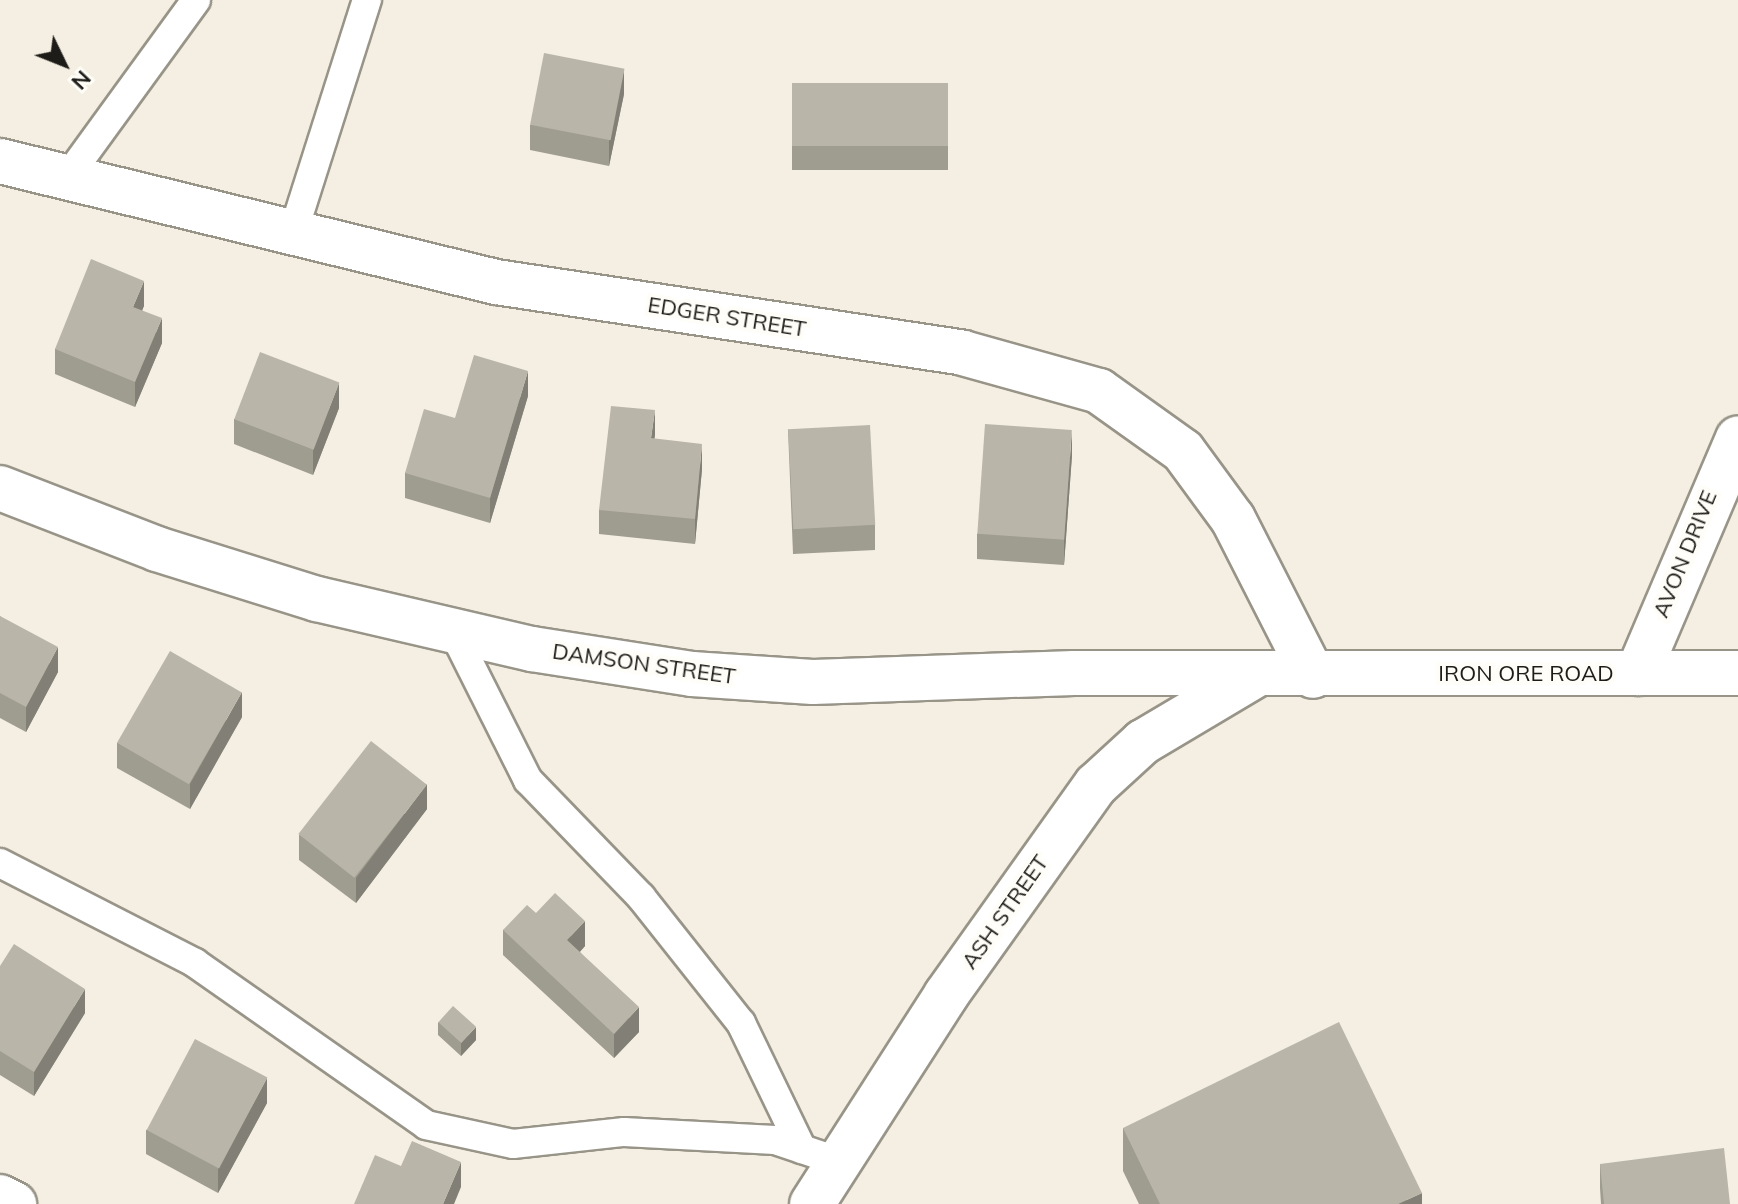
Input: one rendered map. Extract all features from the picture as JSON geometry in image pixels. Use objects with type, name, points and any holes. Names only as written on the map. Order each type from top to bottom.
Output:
[{"type":"street","name":"EDGER STREET","points":[[0,161],[69,175],[292,236],[496,282],[963,353],[1099,391],[1183,451],[1233,519],[1313,676]]},
{"type":"street","name":"AVON DRIVE","points":[[1638,673],[1738,438]]},
{"type":"street","name":"DAMSON STREET","points":[[0,488],[211,566],[453,631],[692,674],[813,682],[1313,676]]},
{"type":"street","name":"IRON ORE ROAD","points":[[1313,676],[1738,673]]},
{"type":"street","name":"ASH STREET","points":[[812,1204],[819,1155],[1096,785],[1143,742],[1256,675]]},
{"type":"street","points":[[0,1197],[14,1204]]},
{"type":"lane","points":[[69,175],[196,0]]},
{"type":"lane","points":[[292,236],[367,0]]},
{"type":"lane","points":[[453,631],[528,780],[641,897],[741,1023],[819,1155]]},
{"type":"lane","points":[[0,863],[195,963],[426,1125],[513,1144],[624,1132],[775,1140],[819,1155]]},
{"type":"building","points":[[544,53],[624,69],[611,140],[530,125]]},
{"type":"building","points":[[792,83],[948,83],[948,146],[792,146]]},
{"type":"building","points":[[91,259],[144,281],[133,307],[162,318],[135,382],[55,349]]},
{"type":"building","points":[[260,352],[339,382],[314,450],[234,419]]},
{"type":"building","points":[[474,355],[528,371],[490,498],[405,473],[424,409],[455,418]]},
{"type":"building","points":[[611,406],[655,410],[651,438],[702,444],[695,519],[599,510]]},
{"type":"building","points":[[985,424],[1072,430],[1064,540],[977,534]]},
{"type":"building","points":[[870,425],[875,525],[793,529],[788,429]]},
{"type":"building","points":[[0,616],[58,647],[26,707],[0,693]]},
{"type":"building","points":[[170,651],[242,692],[189,784],[117,743]]},
{"type":"building","points":[[371,741],[427,785],[354,878],[298,834]]},
{"type":"building","points":[[555,893],[585,921],[567,940],[639,1007],[614,1034],[503,930],[527,905],[536,913]]},
{"type":"building","points":[[14,944],[85,989],[34,1072],[0,1051],[0,966]]},
{"type":"building","points":[[453,1006],[476,1027],[461,1043],[438,1022]]},
{"type":"building","points":[[1339,1022],[1422,1193],[1398,1204],[1160,1204],[1123,1128]]},
{"type":"building","points":[[195,1039],[267,1077],[219,1168],[147,1130]]},
{"type":"building","points":[[412,1141],[461,1162],[443,1204],[354,1204],[375,1155],[401,1166]]},
{"type":"building","points":[[1724,1148],[1730,1204],[1604,1204],[1600,1164]]}]
